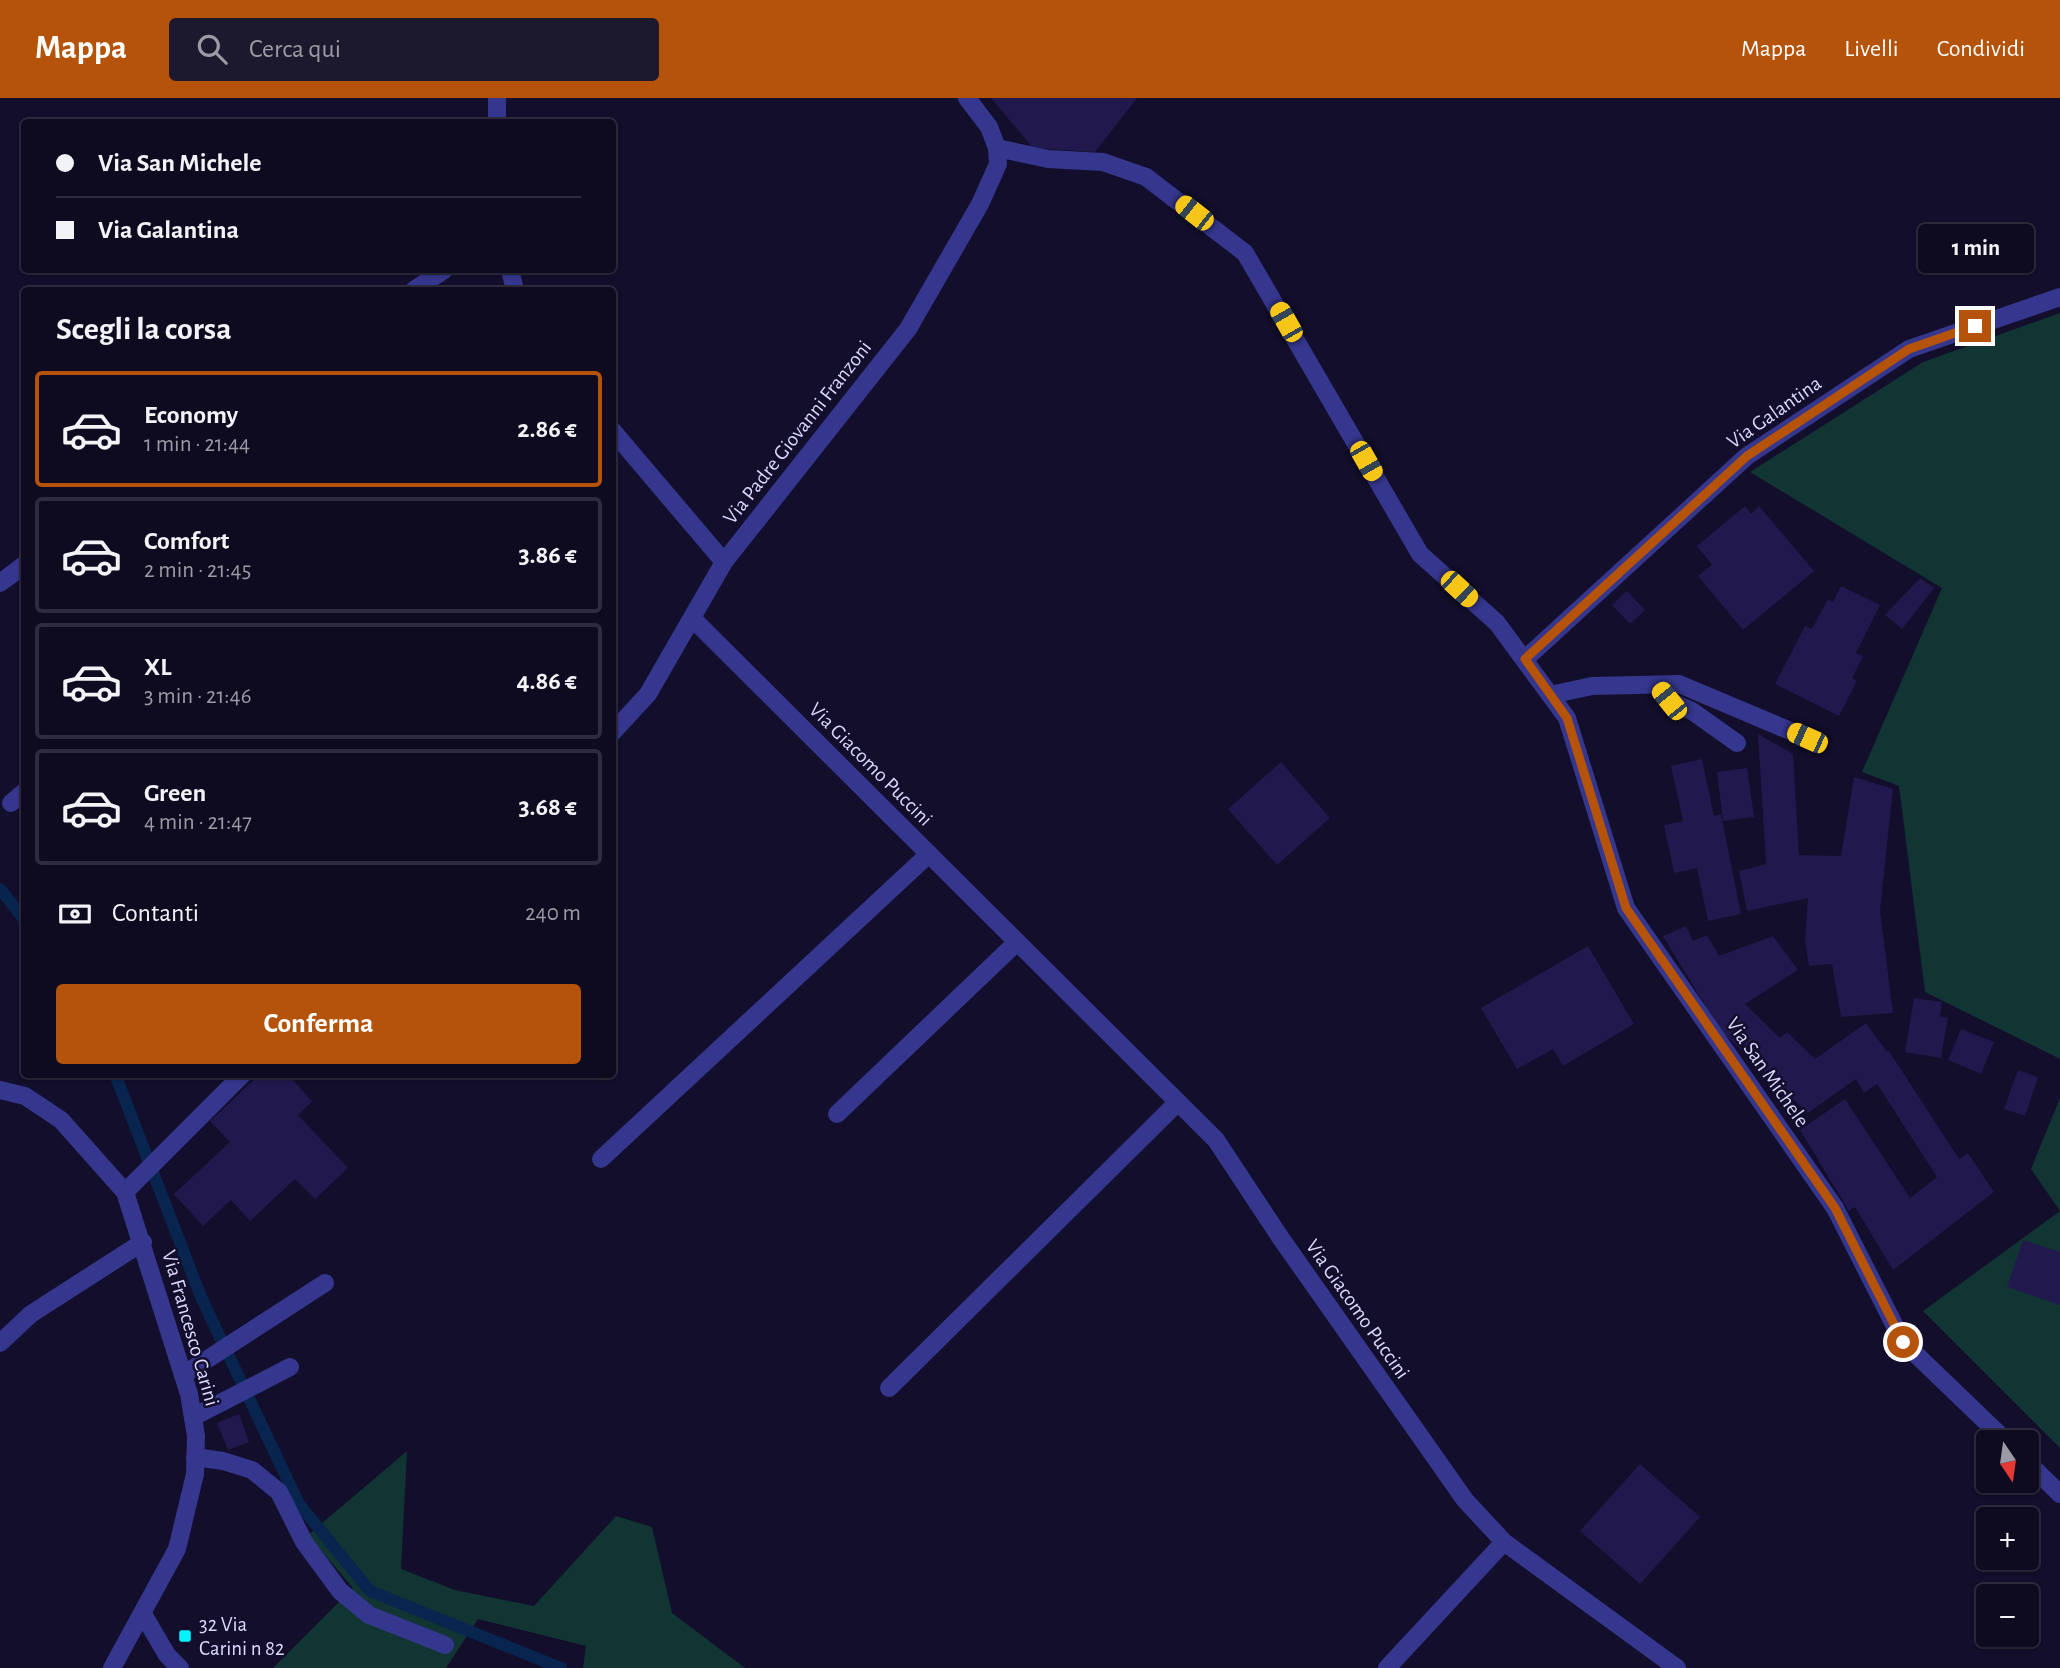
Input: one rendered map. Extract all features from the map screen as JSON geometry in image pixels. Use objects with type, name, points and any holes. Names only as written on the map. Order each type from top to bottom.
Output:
[{"type":"street","points":[[497,98],[497,119]]},
{"type":"street","points":[[967,98],[989,127],[997,148]]},
{"type":"street","name":"Via Padre Giovanni Franzoni","points":[[616,729],[648,694],[724,562],[908,329],[980,204],[998,164],[997,148]]},
{"type":"street","name":"Via San Michele","points":[[997,148],[1048,159],[1103,162],[1146,177],[1245,253],[1420,554],[1497,623],[1567,718],[1626,908],[1835,1208],[1903,1342],[1995,1430]]},
{"type":"street","points":[[418,287],[440,273]]},
{"type":"street","name":"Via Galantina","points":[[1525,659],[1747,456],[1909,349],[2060,297]]},
{"type":"street","points":[[616,435],[724,562]]},
{"type":"street","points":[[0,583],[21,567]]},
{"type":"street","name":"Via Giacomo Puccini","points":[[693,619],[1216,1140],[1280,1237],[1465,1500],[1504,1542],[1677,1668]]},
{"type":"street","points":[[1550,695],[1592,686],[1657,687],[1679,684],[1807,738]]},
{"type":"street","points":[[1657,687],[1669,701],[1692,711],[1737,743]]},
{"type":"street","points":[[601,1159],[929,854]]},
{"type":"street","points":[[837,1114],[1017,942]]},
{"type":"street","points":[[130,1187],[239,1078]]},
{"type":"street","name":"Via Francesco Carini","points":[[1,1092],[25,1096],[61,1120],[130,1187],[193,1417],[195,1457],[188,1512],[177,1549],[112,1668]]},
{"type":"street","points":[[889,1388],[1178,1101]]},
{"type":"street","points":[[0,1343],[31,1314],[144,1242]]},
{"type":"street","points":[[183,1375],[325,1283]]},
{"type":"street","points":[[193,1417],[290,1367]]},
{"type":"street","points":[[195,1457],[223,1461],[252,1470],[279,1492],[304,1542],[340,1591],[369,1615],[445,1645]]},
{"type":"street","points":[[2039,1473],[2060,1493]]},
{"type":"street","points":[[1387,1668],[1504,1542]]},
{"type":"street","points":[[143,1614],[167,1655],[180,1668]]},
{"type":"green space","points":[[2060,313],[2060,1059],[1925,992],[1899,786],[1862,772],[1942,588],[1750,472],[1923,362]]},
{"type":"green space","points":[[2060,1098],[2060,1211],[2031,1169]]},
{"type":"green space","points":[[2060,1211],[2060,1448],[1923,1311]]},
{"type":"green space","points":[[407,1451],[401,1569],[455,1590],[534,1606],[616,1516],[652,1527],[672,1613],[745,1668],[583,1668],[586,1646],[478,1619],[446,1668],[273,1668],[353,1588],[308,1535]]},
{"type":"building","points":[[991,98],[1137,98],[1095,152],[1033,148]]},
{"type":"building","points":[[1745,506],[1751,514],[1759,506],[1814,571],[1743,630],[1698,576],[1712,565],[1697,546]]},
{"type":"building","points":[[1920,578],[1934,588],[1902,629],[1885,615]]},
{"type":"building","points":[[1841,586],[1880,605],[1856,653],[1863,656],[1852,678],[1857,681],[1839,716],[1775,684],[1805,626],[1812,629],[1828,599],[1833,602]]},
{"type":"building","points":[[1627,591],[1645,610],[1630,624],[1612,605]]},
{"type":"building","points":[[1758,734],[1793,754],[1799,855],[1841,856],[1854,777],[1893,789],[1880,910],[1893,1013],[1841,1017],[1832,964],[1809,966],[1805,941],[1808,898],[1747,911],[1739,871],[1766,864]]},
{"type":"building","points":[[1702,759],[1714,816],[1721,814],[1741,914],[1708,921],[1697,868],[1674,873],[1664,825],[1683,821],[1671,766]]},
{"type":"building","points":[[1281,762],[1330,818],[1277,865],[1228,809]]},
{"type":"building","points":[[1747,768],[1754,817],[1723,821],[1717,772]]},
{"type":"building","points":[[1686,926],[1693,941],[1707,935],[1719,956],[1773,936],[1798,970],[1745,1004],[1780,1038],[1787,1032],[1815,1059],[1866,1023],[1887,1052],[1889,1051],[1959,1159],[1968,1153],[1994,1192],[1893,1270],[1855,1207],[1849,1211],[1800,1130],[1845,1099],[1910,1198],[1937,1177],[1877,1084],[1864,1093],[1856,1079],[1808,1113],[1720,1030],[1663,936]]},
{"type":"building","points":[[1588,946],[1634,1024],[1563,1066],[1553,1049],[1517,1069],[1481,1008]]},
{"type":"building","points":[[1914,998],[1942,1002],[1940,1016],[1948,1018],[1941,1058],[1905,1052]]},
{"type":"building","points":[[1961,1029],[1994,1042],[1981,1074],[1948,1060]]},
{"type":"building","points":[[2018,1070],[2038,1077],[2025,1116],[2004,1109]]},
{"type":"building","points":[[256,1078],[291,1078],[312,1101],[298,1115],[348,1168],[315,1199],[295,1179],[250,1221],[231,1200],[203,1226],[174,1194],[230,1142],[210,1121]]},
{"type":"building","points":[[2023,1240],[2060,1252],[2060,1305],[2007,1287]]},
{"type":"building","points":[[239,1414],[249,1442],[228,1450],[217,1423]]},
{"type":"building","points":[[1640,1464],[1700,1517],[1640,1584],[1580,1531]]},
{"type":"waterway","points":[[0,889],[21,915]]},
{"type":"waterway","points":[[117,1078],[201,1297],[299,1504],[370,1591],[561,1668]]},
{"type":"place","name":"32 Via Carini n 82","points":[[185,1636]]},
{"type":"route","points":[[1903,1342],[1835,1208],[1626,908],[1567,718],[1525,659],[1663,536],[1747,456],[1909,349],[1975,326]]}]
